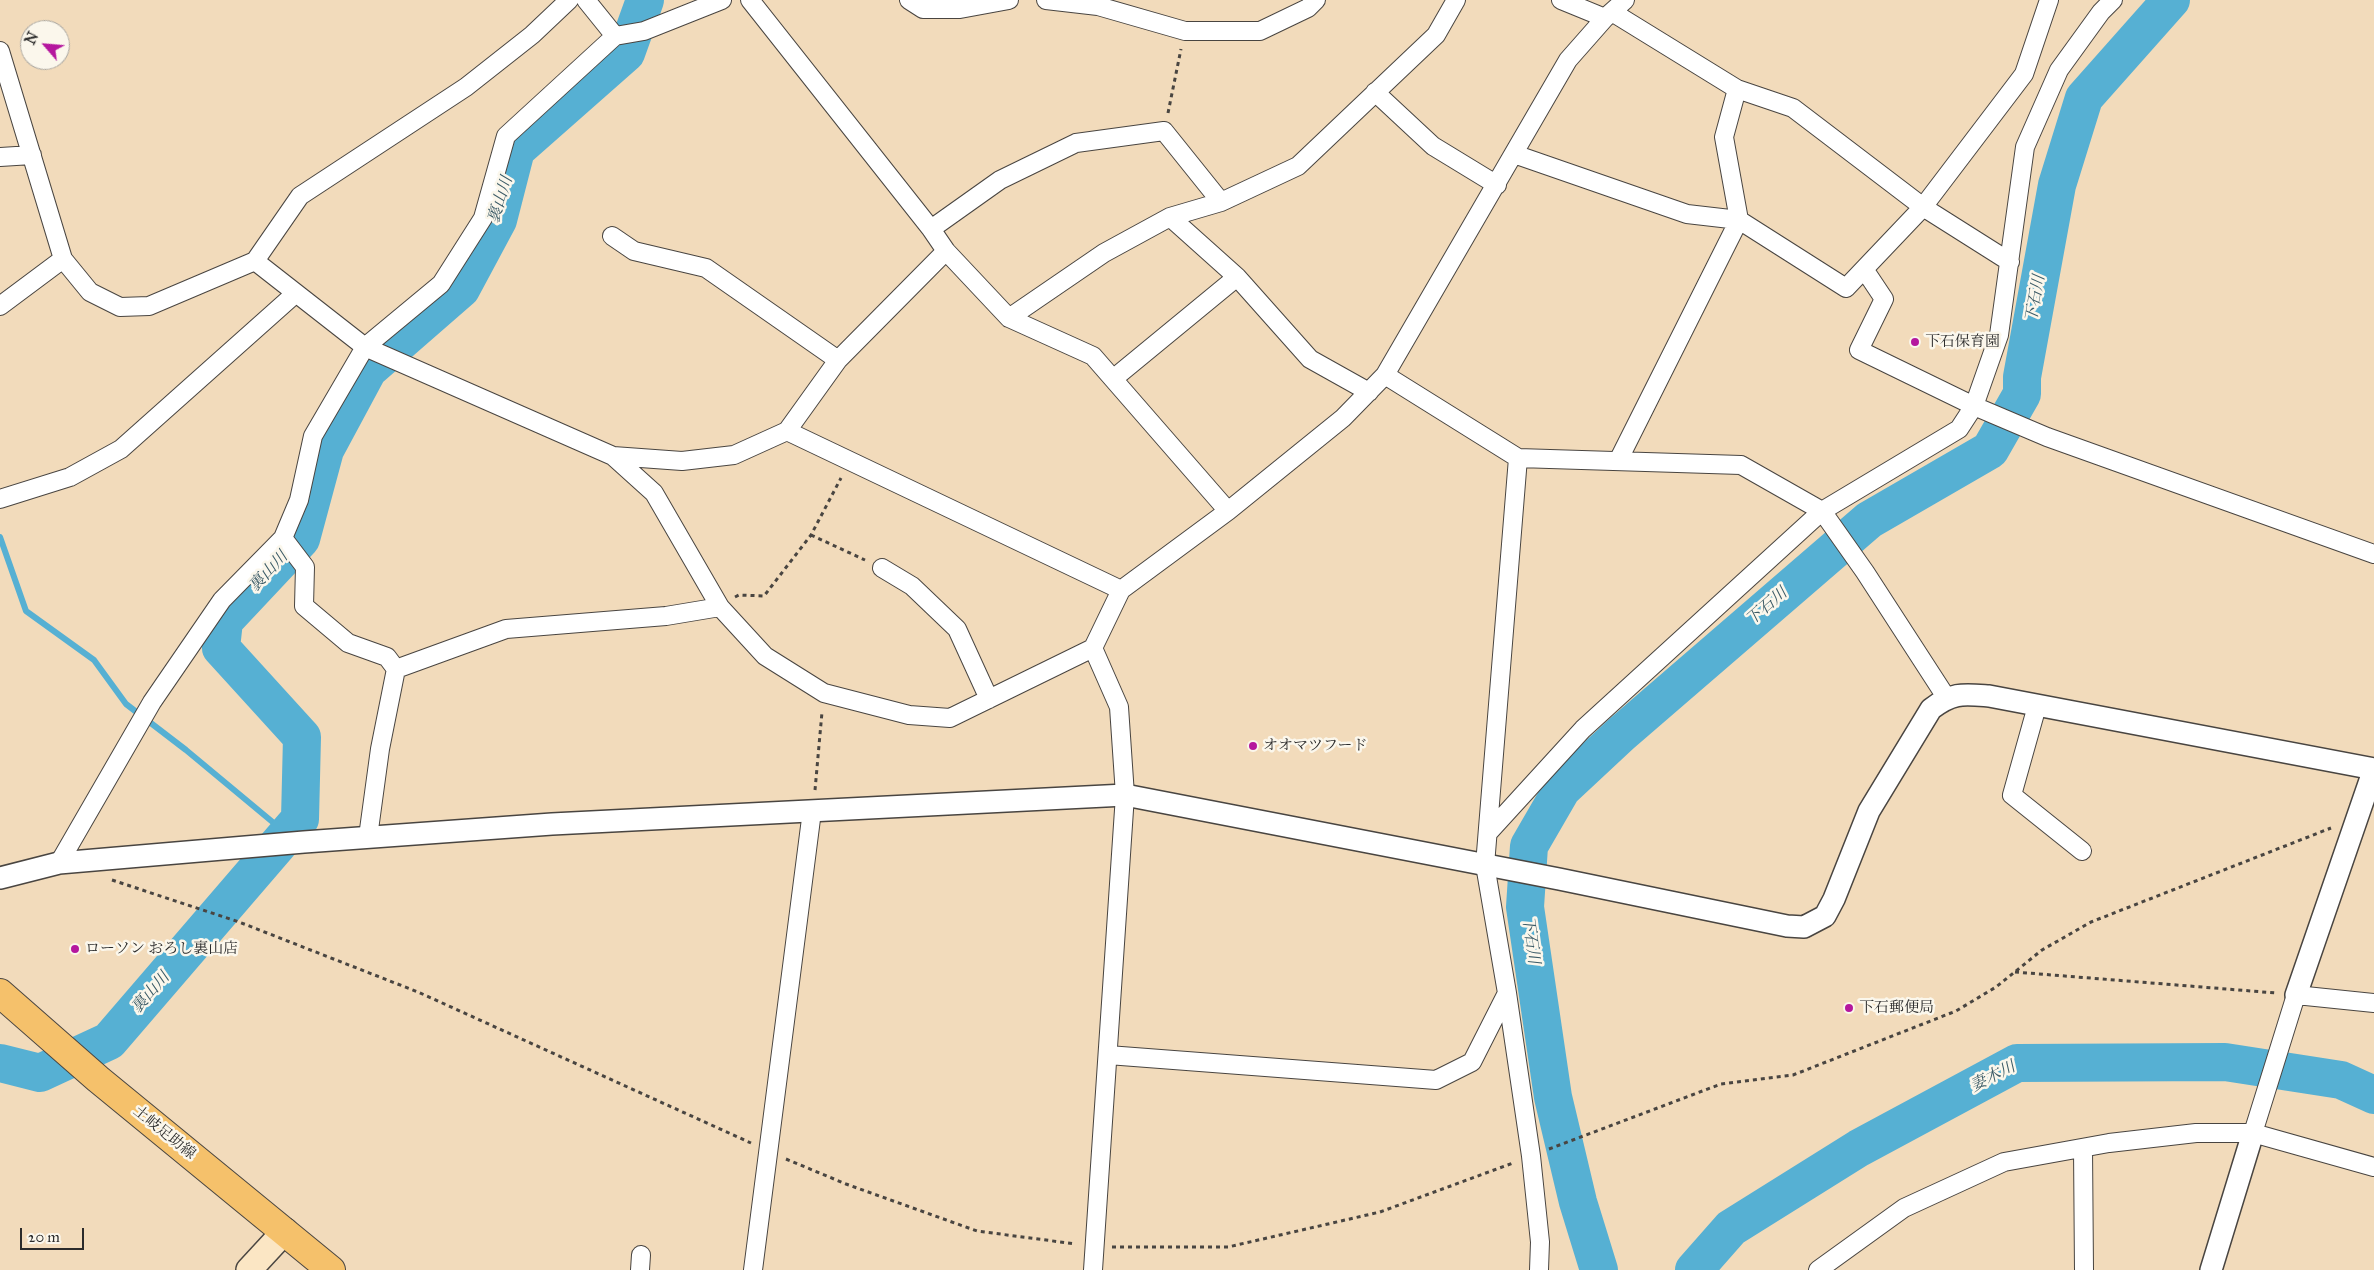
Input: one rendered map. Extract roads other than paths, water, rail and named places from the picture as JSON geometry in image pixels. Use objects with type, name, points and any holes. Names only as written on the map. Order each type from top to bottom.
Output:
[{"type":"main road","name":"土岐足助線","points":[[0,994],[98,1079],[330,1270]]},
{"type":"main road","points":[[249,1270],[284,1231]]},
{"type":"street","points":[[0,51],[63,259],[90,292],[120,307],[149,306],[256,261],[300,196],[466,87],[532,35],[568,0]]},
{"type":"street","points":[[586,0],[614,36]]},
{"type":"street","points":[[59,863],[152,702],[168,678],[222,600],[283,538],[299,500],[313,436],[365,347],[441,284],[483,218],[506,136],[614,36],[644,31],[722,0]]},
{"type":"street","points":[[750,0],[931,229],[946,251],[1009,318],[1093,356],[1228,511]]},
{"type":"street","points":[[909,0],[923,9],[960,9],[1009,0]]},
{"type":"street","points":[[1046,0],[1098,6],[1185,31],[1260,31],[1308,8],[1316,0]]},
{"type":"street","points":[[1009,318],[1104,253],[1170,217],[1221,202],[1298,166],[1436,34],[1456,0]]},
{"type":"street","points":[[1561,0],[1608,15],[1737,89],[1793,108],[1923,207],[2010,262]]},
{"type":"street","points":[[256,261],[365,347],[613,456],[654,493],[720,607],[765,656],[824,693],[909,715],[950,718],[1093,648],[1121,590],[1228,511],[1343,418],[1385,375],[1568,60],[1608,15],[1625,0]]},
{"type":"street","points":[[1514,154],[1687,214],[1739,220],[1846,288],[1923,207],[2024,74],[2049,0]]},
{"type":"street","points":[[1488,833],[1583,729],[1822,511],[1959,429],[1974,406],[1999,335],[2025,147],[2059,70],[2101,12],[2113,0]]},
{"type":"street","points":[[1618,461],[1739,220],[1724,137],[1737,89]]},
{"type":"street","points":[[1375,92],[1433,146],[1497,185]]},
{"type":"street","points":[[931,229],[1000,180],[1076,143],[1164,131],[1221,202]]},
{"type":"street","points":[[0,157],[32,155]]},
{"type":"street","points":[[1170,217],[1237,277],[1310,359],[1369,392]]},
{"type":"street","points":[[612,236],[634,251],[706,268],[838,360]]},
{"type":"street","points":[[613,456],[682,460],[734,455],[788,431],[838,360],[946,251]]},
{"type":"street","points":[[0,306],[63,259]]},
{"type":"street","points":[[1864,269],[1884,299],[1859,350],[1974,406],[2046,437],[2374,554]]},
{"type":"street","points":[[1113,379],[1237,277]]},
{"type":"street","points":[[0,499],[70,477],[121,449],[296,293]]},
{"type":"street","points":[[1385,375],[1518,458],[1741,464],[1822,511],[1865,572],[1946,697]]},
{"type":"street","points":[[788,431],[1121,590]]},
{"type":"street","points":[[1518,458],[1486,864],[1531,1156],[1540,1242],[1539,1270]]},
{"type":"street","points":[[283,538],[305,567],[304,606],[348,643],[387,657],[396,669],[380,749],[368,837]]},
{"type":"street","points":[[882,568],[912,586],[957,629],[989,699]]},
{"type":"street","points":[[396,669],[506,628],[666,616],[720,607]]},
{"type":"street","points":[[1093,648],[1120,707],[1126,795],[1093,1270]]},
{"type":"street","points":[[0,878],[59,863],[368,837],[552,824],[1126,795],[1486,864],[1787,926],[1804,927],[1825,916],[1834,899],[1869,811],[1931,708],[1946,697],[1961,694],[1989,696],[2374,769],[2296,995],[2211,1270]]},
{"type":"street","points":[[2037,706],[2012,795],[2082,851]]},
{"type":"street","points":[[753,1270],[812,811]]},
{"type":"street","points":[[1108,1055],[1436,1080],[1472,1062],[1507,993]]},
{"type":"street","points":[[2296,995],[2374,1003]]},
{"type":"street","points":[[1818,1270],[1904,1208],[2004,1162],[2084,1148],[2196,1133],[2254,1132],[2374,1167]]},
{"type":"street","points":[[2084,1148],[2084,1270]]},
{"type":"waterway","name":"裏山川","points":[[0,1063],[40,1073],[109,1041],[300,819],[302,737],[221,648],[224,621],[301,539],[325,450],[368,370],[461,289],[498,220],[516,150],[626,53],[645,0]]},
{"type":"waterway","name":"下石川","points":[[1599,1270],[1578,1202],[1553,1097],[1525,907],[1529,846],[1562,789],[1621,734],[1869,520],[1990,450],[2022,394],[2022,377],[2057,185],[2084,98],[2171,0]]},
{"type":"waterway","points":[[0,537],[26,611],[94,660],[126,704],[186,750],[287,834]]},
{"type":"waterway","name":"妻木川","points":[[1694,1270],[1731,1228],[1859,1148],[2017,1063],[2225,1062],[2341,1080],[2374,1095]]},
{"type":"place","name":"下石保育園","points":[[1915,342]]},
{"type":"place","name":"オオマツフード","points":[[1253,746]]},
{"type":"place","name":"ローソン おろし裏山店","points":[[75,949]]},
{"type":"place","name":"下石郵便局","points":[[1849,1008]]}]
